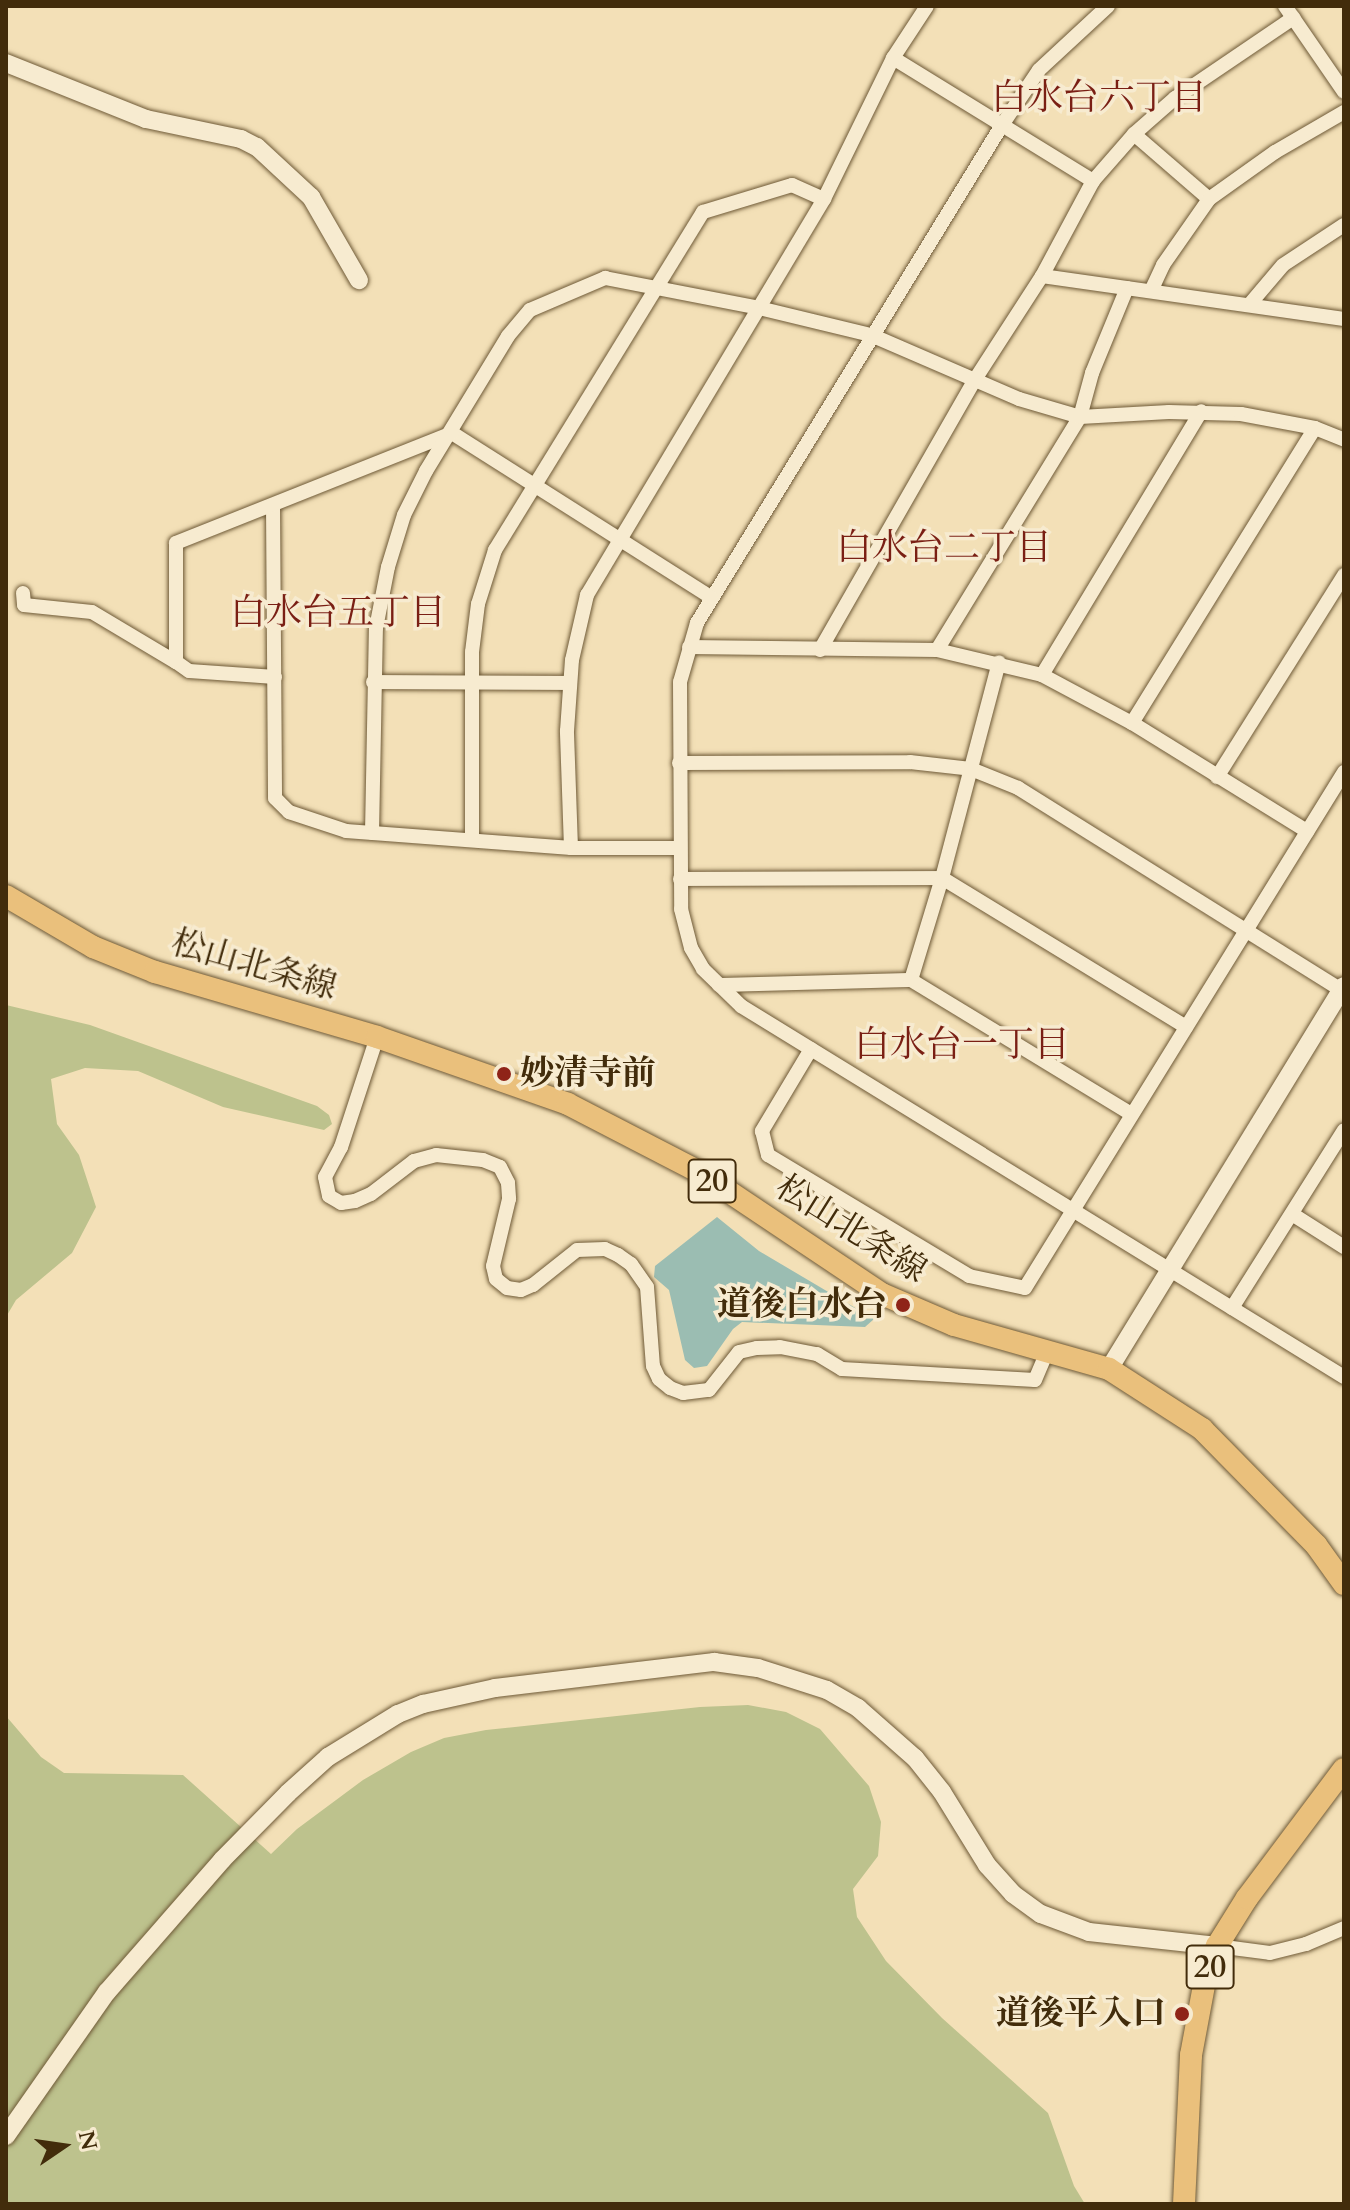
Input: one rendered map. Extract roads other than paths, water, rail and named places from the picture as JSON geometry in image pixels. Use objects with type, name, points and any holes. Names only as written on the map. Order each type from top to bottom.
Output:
[{"type":"main road","name":"松山北条線","points":[[6,896],[58,929],[122,960],[191,984],[377,1037],[568,1104],[701,1173],[882,1294],[954,1325],[1109,1369],[1202,1429],[1316,1545],[1344,1584]]},
{"type":"main road","name":"20","points":[[1184,2204],[1191,2055],[1205,1980],[1217,1946],[1247,1898],[1344,1769]]},
{"type":"street","points":[[571,848],[567,731],[570,683],[587,595],[617,540],[824,199],[893,58],[927,6]]},
{"type":"street","points":[[1108,6],[1039,70],[710,597],[689,647],[680,682],[681,909],[691,948],[703,969],[741,1006],[1344,1377]]},
{"type":"street","points":[[820,650],[974,381],[1042,276],[1093,181],[1134,134],[1175,98],[1289,12],[1344,92]]},
{"type":"street","points":[[893,58],[1093,181]]},
{"type":"street","points":[[6,63],[146,119],[241,139],[257,147],[311,197],[359,280]]},
{"type":"street","points":[[1151,291],[1163,265],[1209,199],[1275,152],[1344,112]]},
{"type":"street","points":[[1134,134],[1209,199]]},
{"type":"street","points":[[472,840],[471,683],[478,604],[495,550],[703,212],[792,185],[824,199]]},
{"type":"street","points":[[1249,305],[1283,265],[1344,225]]},
{"type":"street","points":[[1042,276],[1344,319]]},
{"type":"street","points":[[372,833],[376,628],[404,515],[426,471],[452,433],[508,336],[530,310],[605,278],[653,290],[759,308],[871,335],[1019,399],[1080,417],[1201,411],[1241,414],[1315,428],[1344,440]]},
{"type":"street","points":[[937,650],[1080,417],[1092,373],[1127,288]]},
{"type":"street","points":[[1042,675],[1201,411]]},
{"type":"street","points":[[1132,723],[1315,428]]},
{"type":"street","points":[[452,433],[710,597]]},
{"type":"street","points":[[176,662],[176,543],[452,433]]},
{"type":"street","points":[[273,505],[275,798],[289,812],[346,831],[571,848],[679,848]]},
{"type":"street","points":[[1217,777],[1344,575]]},
{"type":"street","points":[[23,593],[24,605],[92,612],[189,671],[275,677]]},
{"type":"street","points":[[689,647],[937,650],[999,662],[1042,675],[1132,723],[1307,831]]},
{"type":"street","points":[[911,980],[942,878],[999,662]]},
{"type":"street","points":[[373,682],[570,683]]},
{"type":"street","points":[[679,763],[910,762],[971,769],[1018,788],[1343,989],[1109,1369]]},
{"type":"street","points":[[811,1049],[762,1131],[768,1155],[969,1276],[1025,1288],[1344,772]]},
{"type":"street","points":[[680,879],[942,878],[1186,1027]]},
{"type":"street","points":[[719,985],[911,980],[1131,1114]]},
{"type":"street","points":[[377,1037],[341,1147],[325,1177],[329,1196],[341,1203],[355,1201],[371,1194],[414,1161],[436,1155],[483,1160],[500,1167],[508,1183],[509,1199],[495,1253],[496,1279],[507,1288],[521,1290],[533,1285],[577,1250],[605,1249],[618,1255],[631,1264],[647,1287],[653,1366],[659,1379],[670,1388],[683,1393],[709,1390],[739,1352],[757,1348],[780,1347],[817,1354],[842,1369],[1035,1380],[1048,1350]]},
{"type":"street","points":[[1232,1308],[1344,1130]]},
{"type":"street","points":[[1292,1214],[1344,1247]]},
{"type":"street","points":[[6,2136],[107,1992],[222,1860],[298,1784],[328,1757],[398,1714],[423,1704],[495,1688],[714,1662],[758,1668],[827,1690],[858,1708],[915,1758],[942,1792],[987,1865],[1013,1894],[1041,1914],[1089,1932],[1270,1953],[1306,1944],[1344,1928]]},
{"type":"water","points":[[717,1217],[759,1251],[874,1319],[865,1327],[742,1322],[733,1329],[707,1366],[694,1368],[685,1360],[669,1290],[654,1277],[655,1266]]},
{"type":"place","name":"妙清寺前","points":[[504,1074]]},
{"type":"place","name":"道後白水台","points":[[903,1305]]},
{"type":"place","name":"道後平入口","points":[[1182,2014]]},
{"type":"district","name":"白水台六丁目","points":[[1099,98]]},
{"type":"district","name":"白水台二丁目","points":[[944,548]]},
{"type":"district","name":"白水台五丁目","points":[[338,613]]},
{"type":"district","name":"白水台一丁目","points":[[962,1045]]}]
